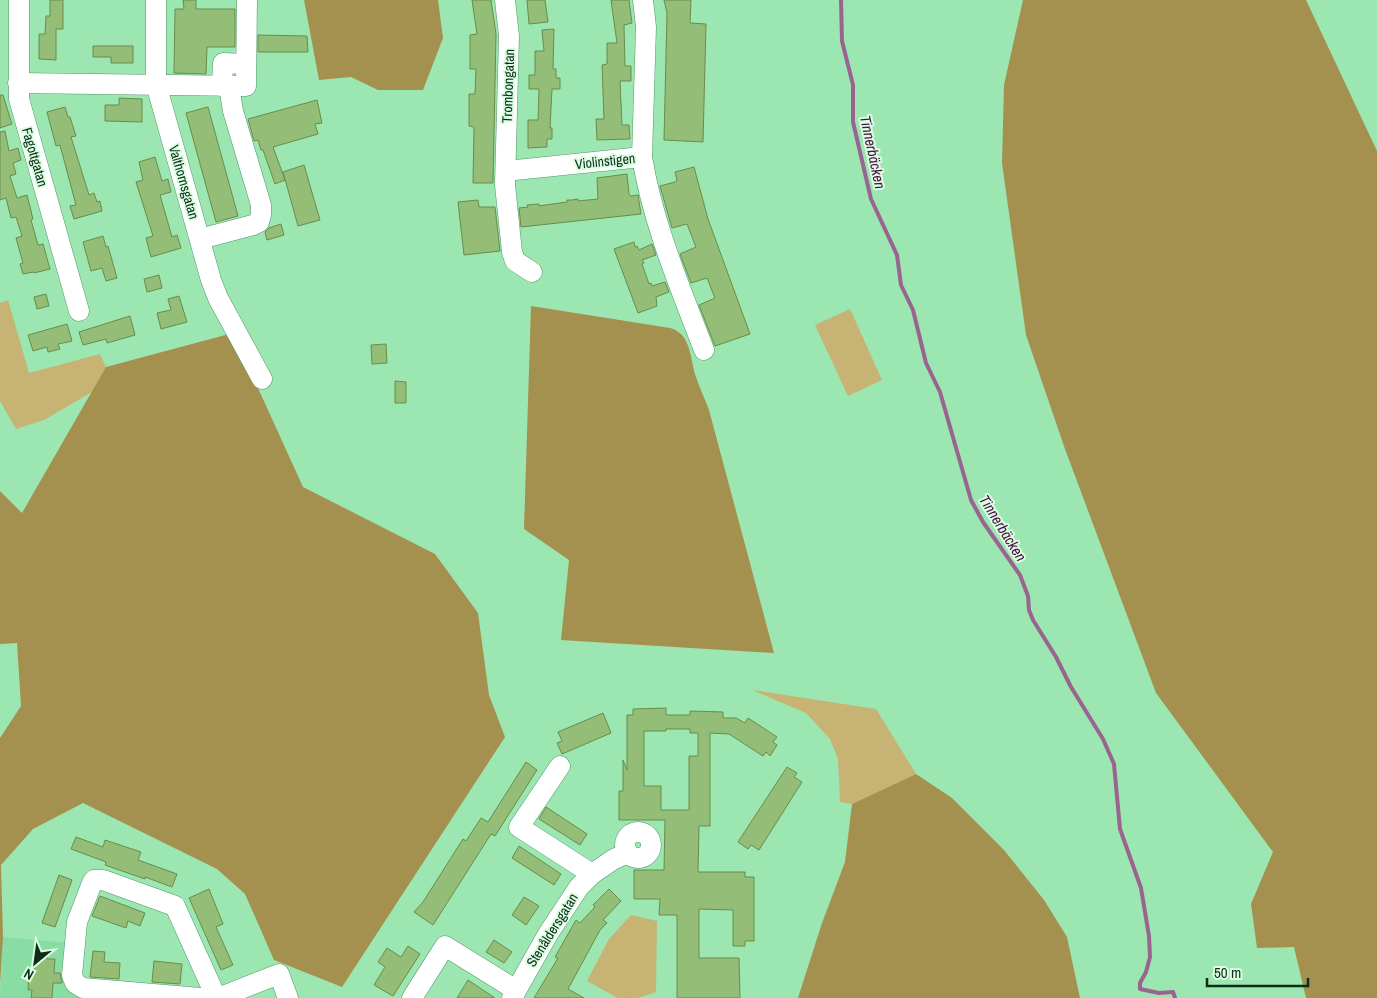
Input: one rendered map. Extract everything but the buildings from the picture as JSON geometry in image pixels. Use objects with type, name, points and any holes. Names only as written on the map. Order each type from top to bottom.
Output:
[{"type":"street","name":"Fagottgatan","points":[[19,0],[19,99],[78,310]]},
{"type":"street","name":"Valthornsgatan","points":[[156,0],[156,84],[218,298],[262,379]]},
{"type":"street","points":[[200,240],[253,225],[259,222],[261,215],[261,205],[257,190],[226,86],[223,63],[246,64],[247,0]]},
{"type":"street","name":"Trombongatan","points":[[505,0],[509,36],[506,171]]},
{"type":"street","points":[[642,158],[646,28],[643,0]]},
{"type":"street","points":[[18,83],[226,86]]},
{"type":"street","name":"Violinstigen","points":[[506,171],[642,158],[667,251],[704,350]]},
{"type":"street","points":[[506,171],[505,186],[512,252],[515,261],[532,272]]},
{"type":"street","points":[[560,766],[519,827],[592,874]]},
{"type":"street","name":"Stenåldersgatan","points":[[412,998],[445,946],[514,994],[579,887],[592,874],[614,859],[628,853]]},
{"type":"street","points":[[209,998],[175,906],[103,880],[94,880],[77,922],[72,975],[75,983],[83,988],[209,998],[279,974],[288,998]]},
{"type":"shaded area","points":[[304,0],[438,0],[443,38],[423,90],[378,90],[351,77],[319,80]]},
{"type":"shaded area","points":[[1023,0],[1306,0],[1377,151],[1377,998],[1306,998],[1294,947],[1257,948],[1251,904],[1273,852],[1156,693],[1065,449],[1026,335],[1002,163],[1004,85]]},
{"type":"shaded area","points":[[8,300],[29,373],[100,354],[106,367],[92,392],[44,420],[16,429],[0,401],[0,303]]},
{"type":"shaded area","points":[[531,306],[670,328],[682,336],[689,348],[696,377],[709,410],[774,653],[561,640],[569,560],[524,529]]},
{"type":"shaded area","points":[[850,309],[882,380],[848,396],[815,325]]},
{"type":"shaded area","points":[[233,333],[303,487],[435,554],[478,613],[489,695],[505,737],[342,987],[274,960],[245,894],[217,869],[83,803],[33,829],[1,865],[3,937],[0,984],[0,738],[21,706],[17,643],[0,644],[0,491],[22,513],[106,367]]},
{"type":"shaded area","points":[[752,690],[876,709],[916,774],[852,804],[840,802],[838,759],[830,739],[806,713]]},
{"type":"shaded area","points":[[916,774],[952,798],[1004,850],[1044,900],[1067,937],[1080,998],[798,998],[822,923],[845,862],[852,804]]},
{"type":"shaded area","points":[[631,915],[657,921],[656,992],[638,998],[618,998],[587,981],[609,939]]},
{"type":"shaded area","points":[[3,937],[68,943],[64,982],[73,993],[105,998],[0,998]]},
{"type":"waterway","name":"Tinnerbäcken","points":[[841,0],[842,41],[853,85],[853,122],[871,199],[897,255],[901,285],[913,310],[926,363],[940,392],[971,500],[983,522],[1020,575],[1028,596],[1029,610],[1033,620],[1103,739],[1114,764],[1120,829],[1141,888],[1149,936],[1150,957],[1146,972],[1140,983],[1140,989],[1159,993],[1173,992],[1175,998]]}]
